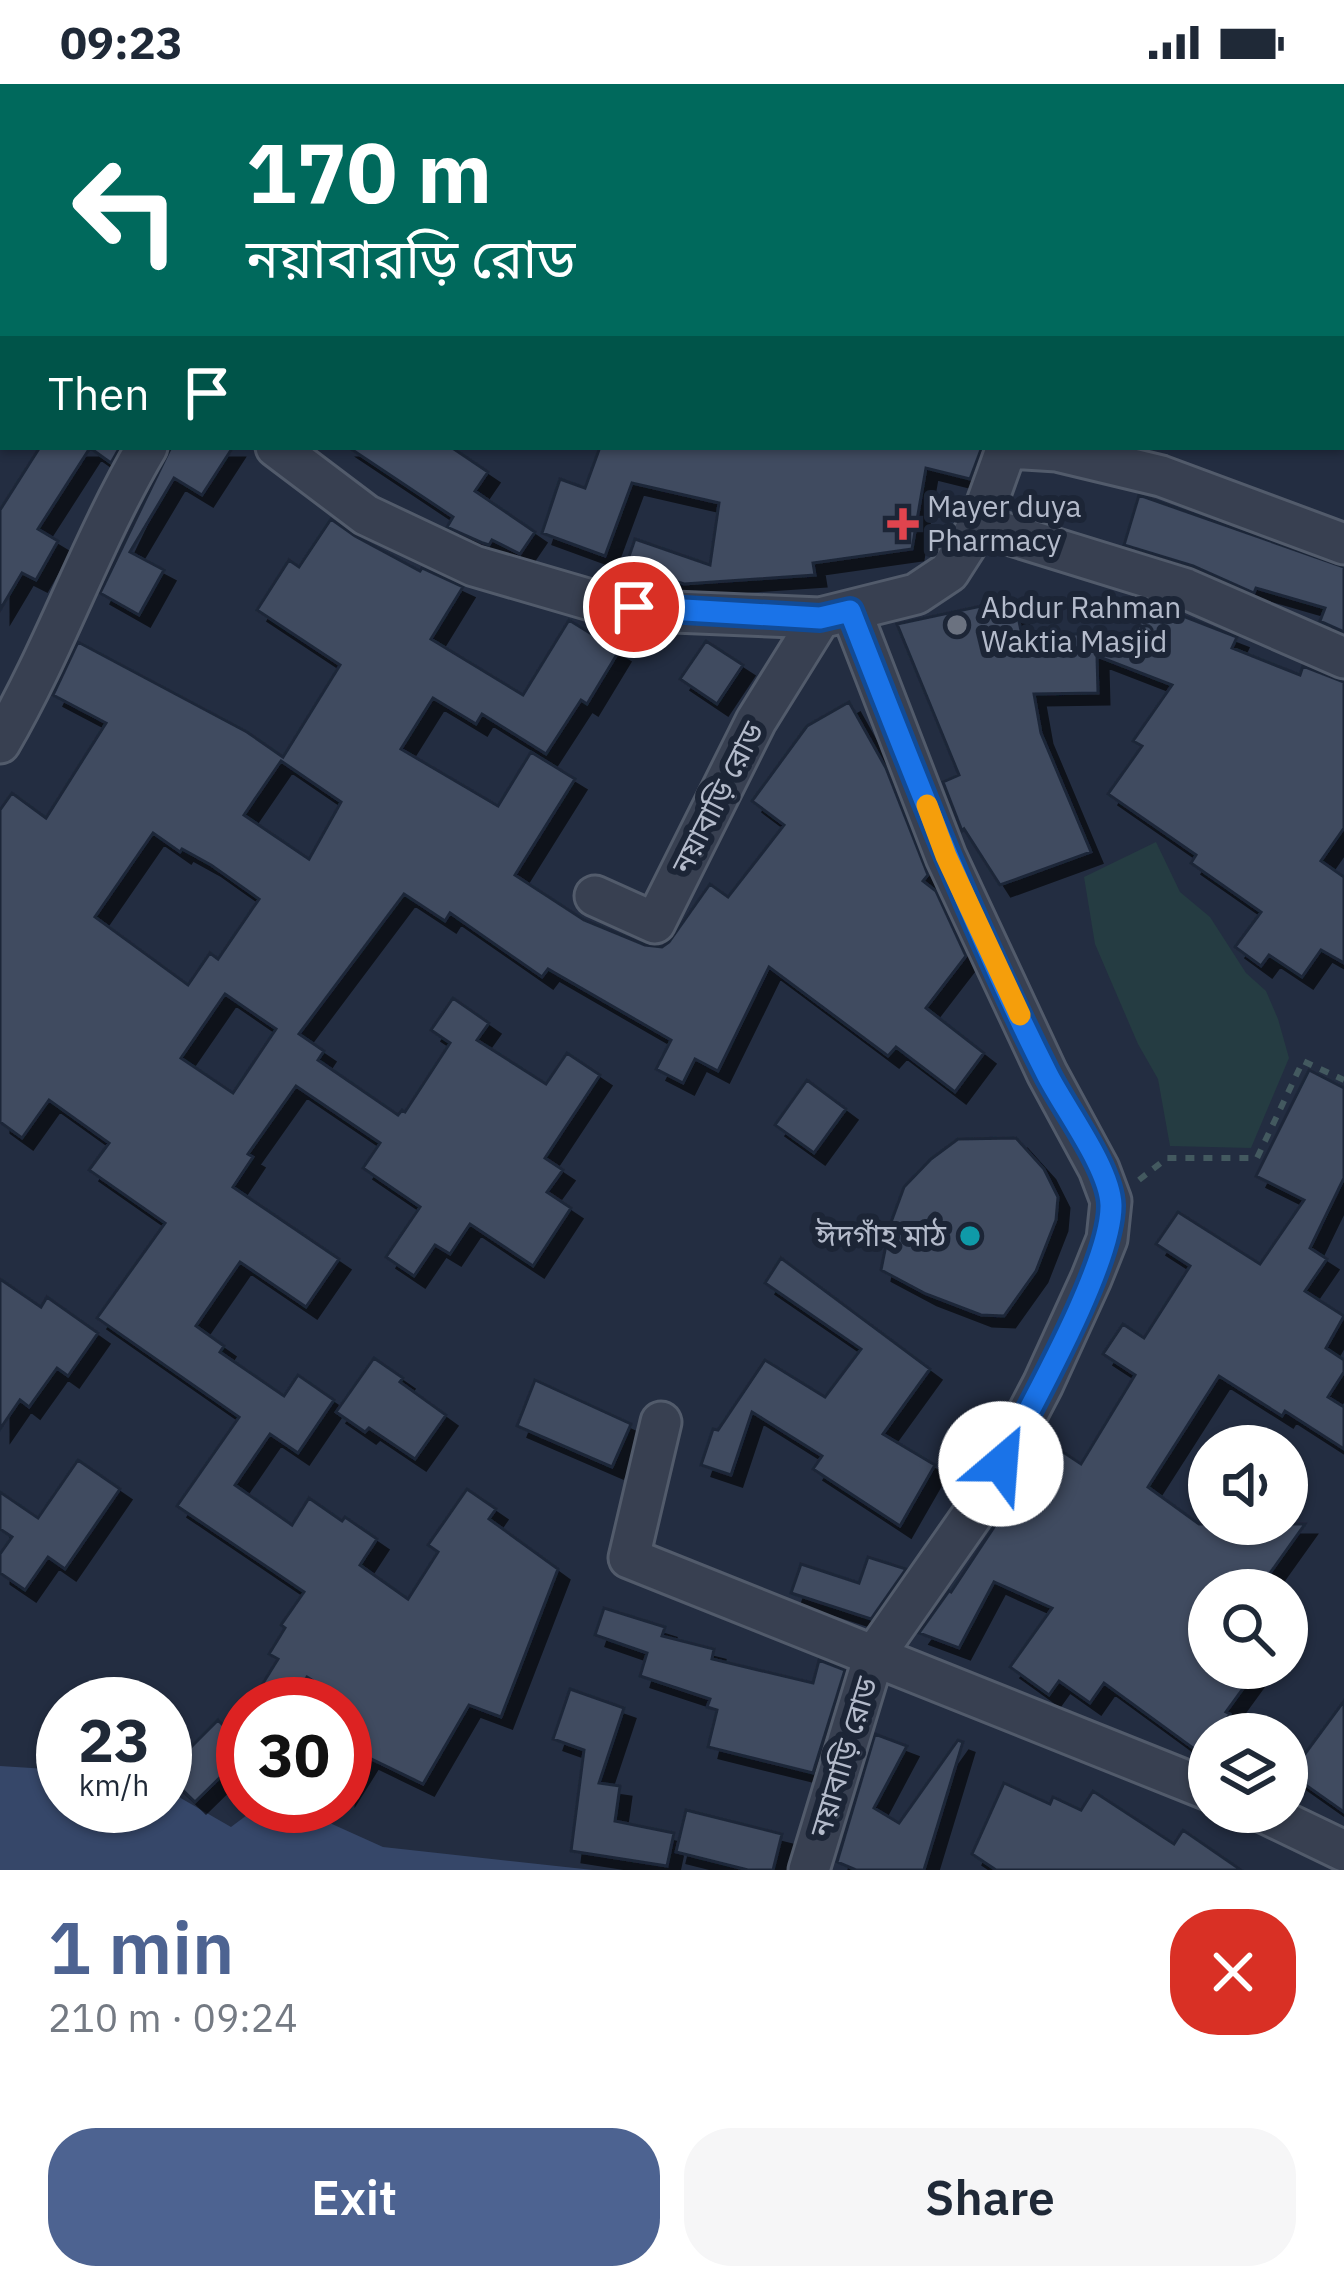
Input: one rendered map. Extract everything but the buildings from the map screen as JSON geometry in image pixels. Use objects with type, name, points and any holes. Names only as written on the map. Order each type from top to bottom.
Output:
[{"type":"street","points":[[0,742],[28,695],[145,450]]},
{"type":"street","points":[[280,450],[366,515],[474,566],[594,602],[674,612],[835,615],[916,593],[949,572],[979,526],[1006,450]]},
{"type":"street","points":[[1044,450],[1161,476],[1344,544]]},
{"type":"street","points":[[979,526],[1186,589],[1344,658]]},
{"type":"street","points":[[835,615],[1046,1073],[1112,1201]]},
{"type":"street","name":"নয়াবাড়ি রোড","points":[[595,896],[655,923],[756,722],[835,615]]},
{"type":"street","name":"নয়াবাড়ি রোড","points":[[809,1870],[874,1656],[980,1504],[1107,1239],[1112,1201]]},
{"type":"street","points":[[661,1422],[629,1558],[1188,1782]]},
{"type":"street","points":[[1307,1833],[1344,1851]]},
{"type":"path","points":[[1112,1201],[1167,1158],[1257,1158],[1304,1060],[1344,1079]]},
{"type":"green space","points":[[1156,842],[1180,892],[1210,917],[1246,973],[1266,991],[1278,1019],[1289,1058],[1251,1148],[1170,1146],[1158,1079],[1095,944],[1084,877]]},
{"type":"water","points":[[0,1766],[36,1768],[36,1833],[192,1833],[192,1805],[216,1818],[216,1833],[352,1833],[383,1847],[593,1870],[0,1870]]},
{"type":"slow traffic","points":[[927,805],[1020,1015]]},
{"type":"place","name":"Mayer duya Pharmacy","points":[[903,524]]},
{"type":"place","name":"Abdur Rahman Waktia Masjid","points":[[957,625]]},
{"type":"place","name":"ঈদগাঁহ মাঠ","points":[[970,1236]]},
{"type":"route","points":[[634,607],[820,618],[850,611],[946,856],[1046,1073],[1099,1169],[1112,1201],[1107,1239],[1001,1464]]}]
